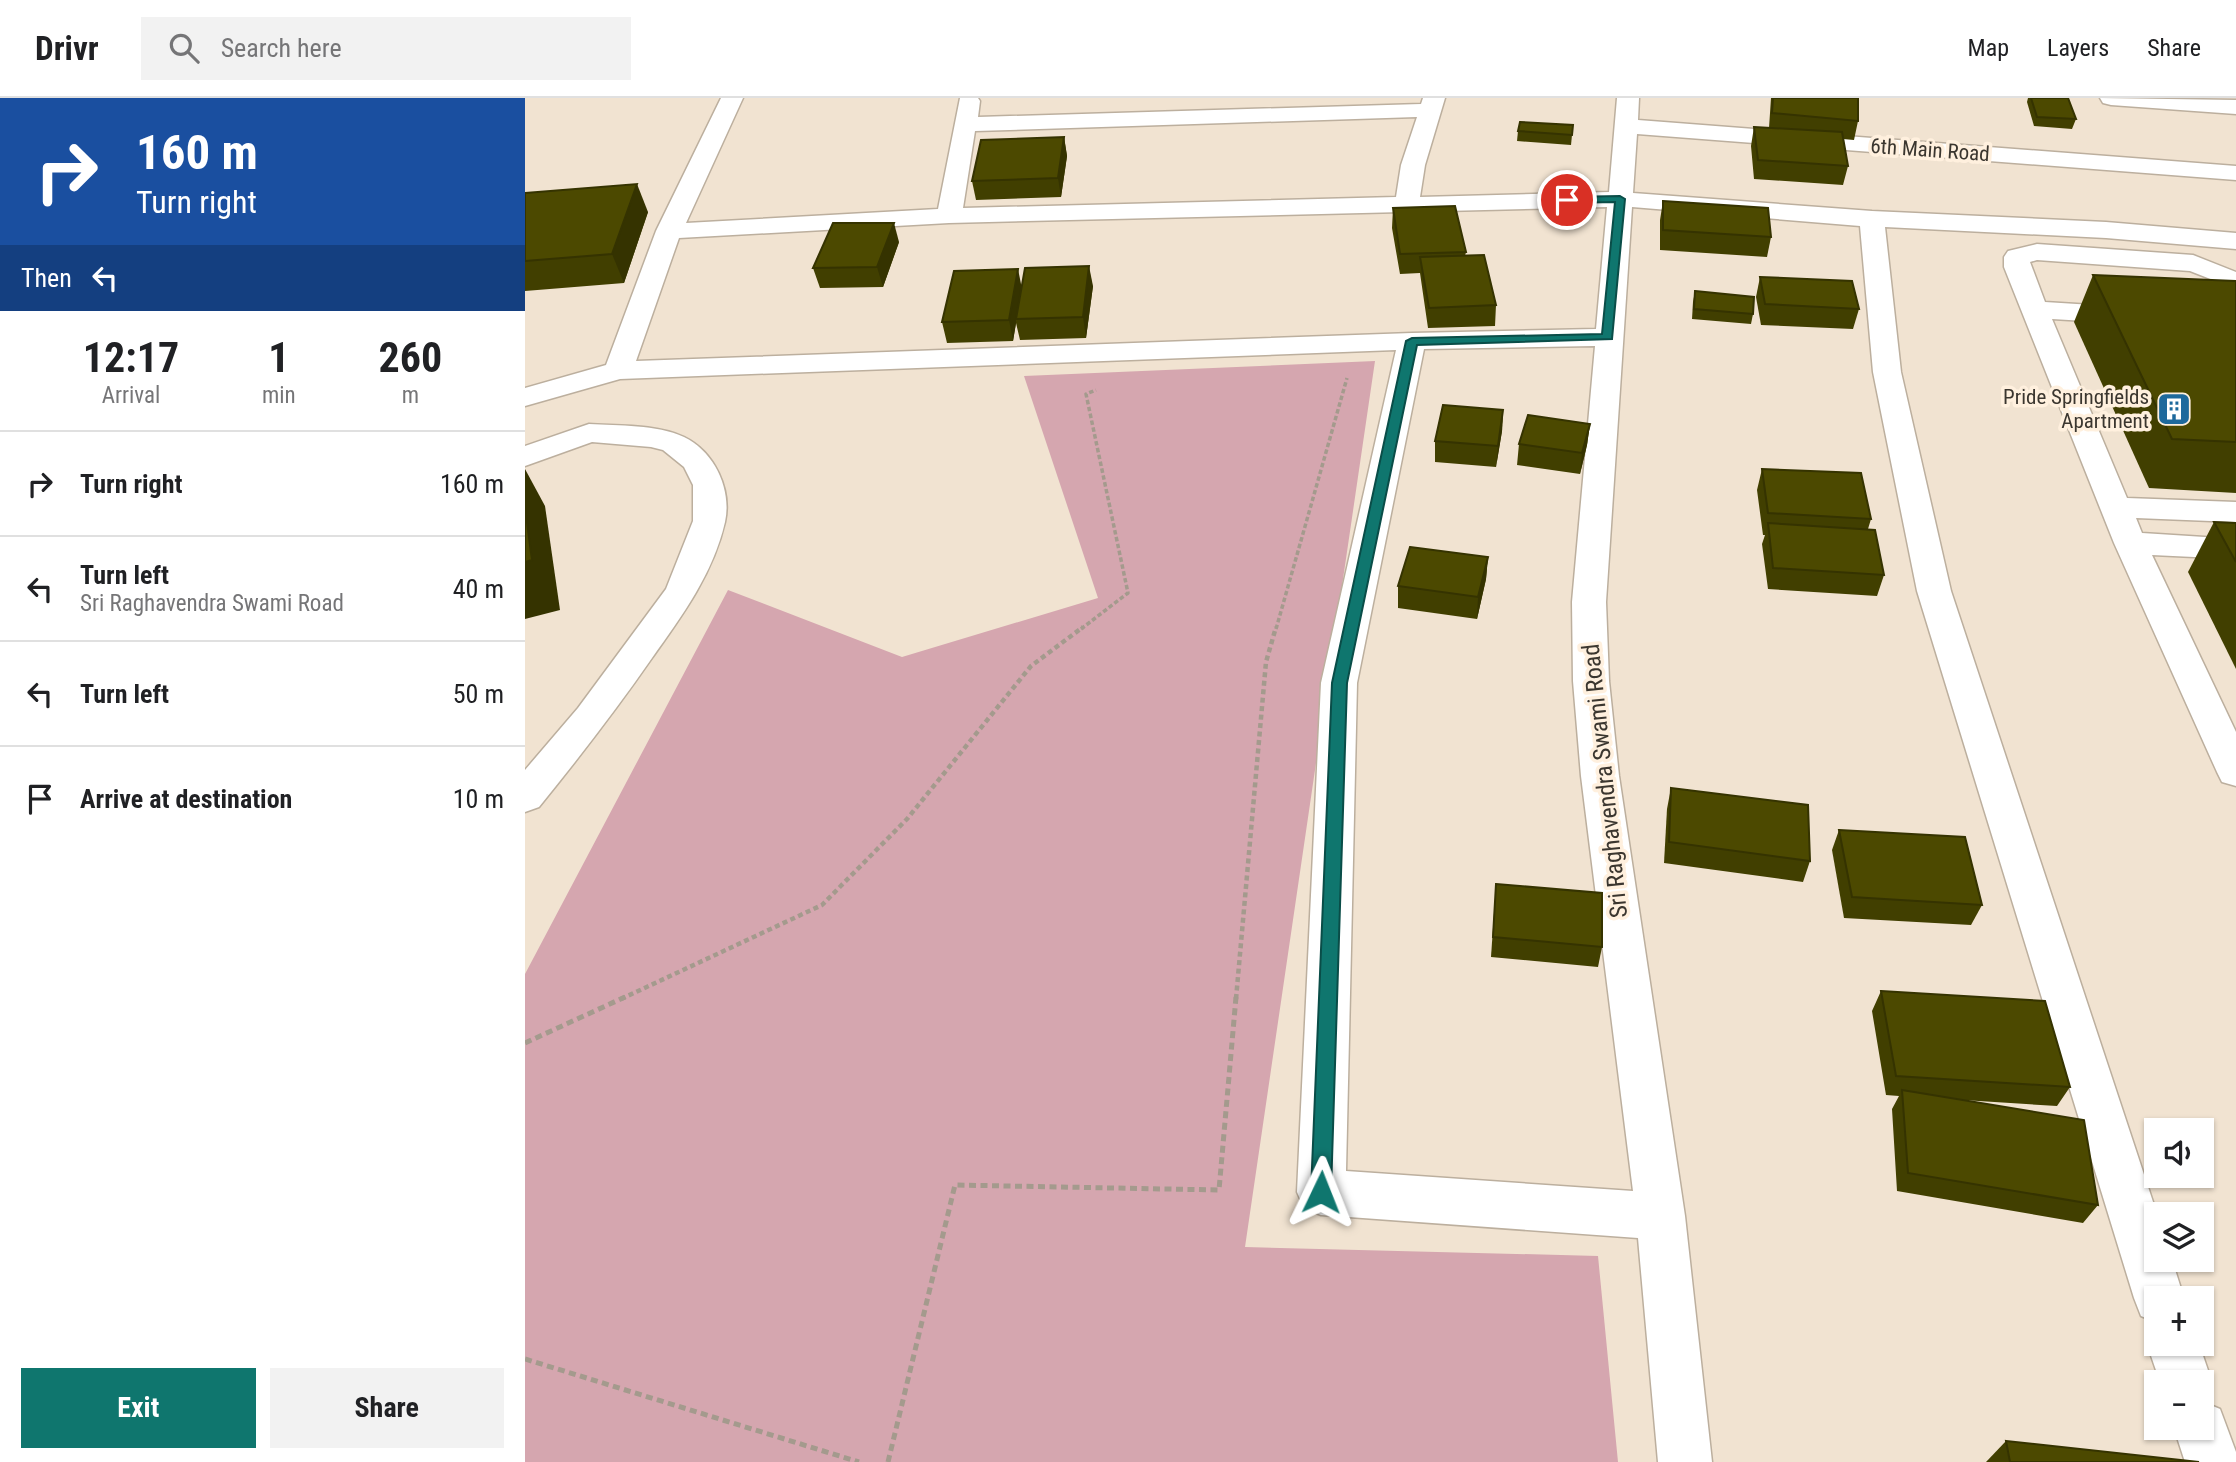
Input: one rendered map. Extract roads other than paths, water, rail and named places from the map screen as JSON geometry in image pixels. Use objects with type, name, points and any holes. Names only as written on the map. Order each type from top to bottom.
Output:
[{"type":"street","points":[[618,370],[669,231],[731,98]]},
{"type":"street","points":[[949,216],[969,98]]},
{"type":"street","name":"Sri Raghavendra Swami Road","points":[[1628,98],[1589,602],[1591,681],[1599,776],[1661,1216],[1685,1462]]},
{"type":"street","points":[[2111,98],[2236,107]]},
{"type":"street","points":[[965,124],[1433,104],[1413,165],[1407,203]]},
{"type":"street","name":"6th Main Road","points":[[1625,126],[2236,173]]},
{"type":"street","points":[[669,231],[949,216],[1620,199],[1872,219],[2076,242],[2121,258],[2193,263],[2216,271],[2236,287]]},
{"type":"street","points":[[1872,219],[1887,372],[1934,591],[2155,1286]]},
{"type":"street","points":[[2106,230],[2121,258]]},
{"type":"street","points":[[2236,241],[2106,230],[2076,242],[2017,257],[2017,267],[2115,507],[2236,772]]},
{"type":"street","points":[[2034,310],[2236,322]]},
{"type":"street","points":[[525,397],[618,370],[1412,341],[1608,337]]},
{"type":"street","points":[[1412,341],[1339,683],[1321,1192],[1661,1216]]},
{"type":"street","points":[[579,437],[586,380]]},
{"type":"street","points":[[525,433],[654,438],[674,444],[697,462],[709,485],[709,521],[682,591],[591,717],[525,797]]},
{"type":"street","points":[[525,457],[579,437]]},
{"type":"street","points":[[2115,507],[2236,512]]},
{"type":"street","points":[[2130,542],[2236,549]]},
{"type":"street","points":[[2205,1440],[2212,1462]]},
{"type":"place","name":"Pride Springfields Apartment","points":[[2174,409]]}]
